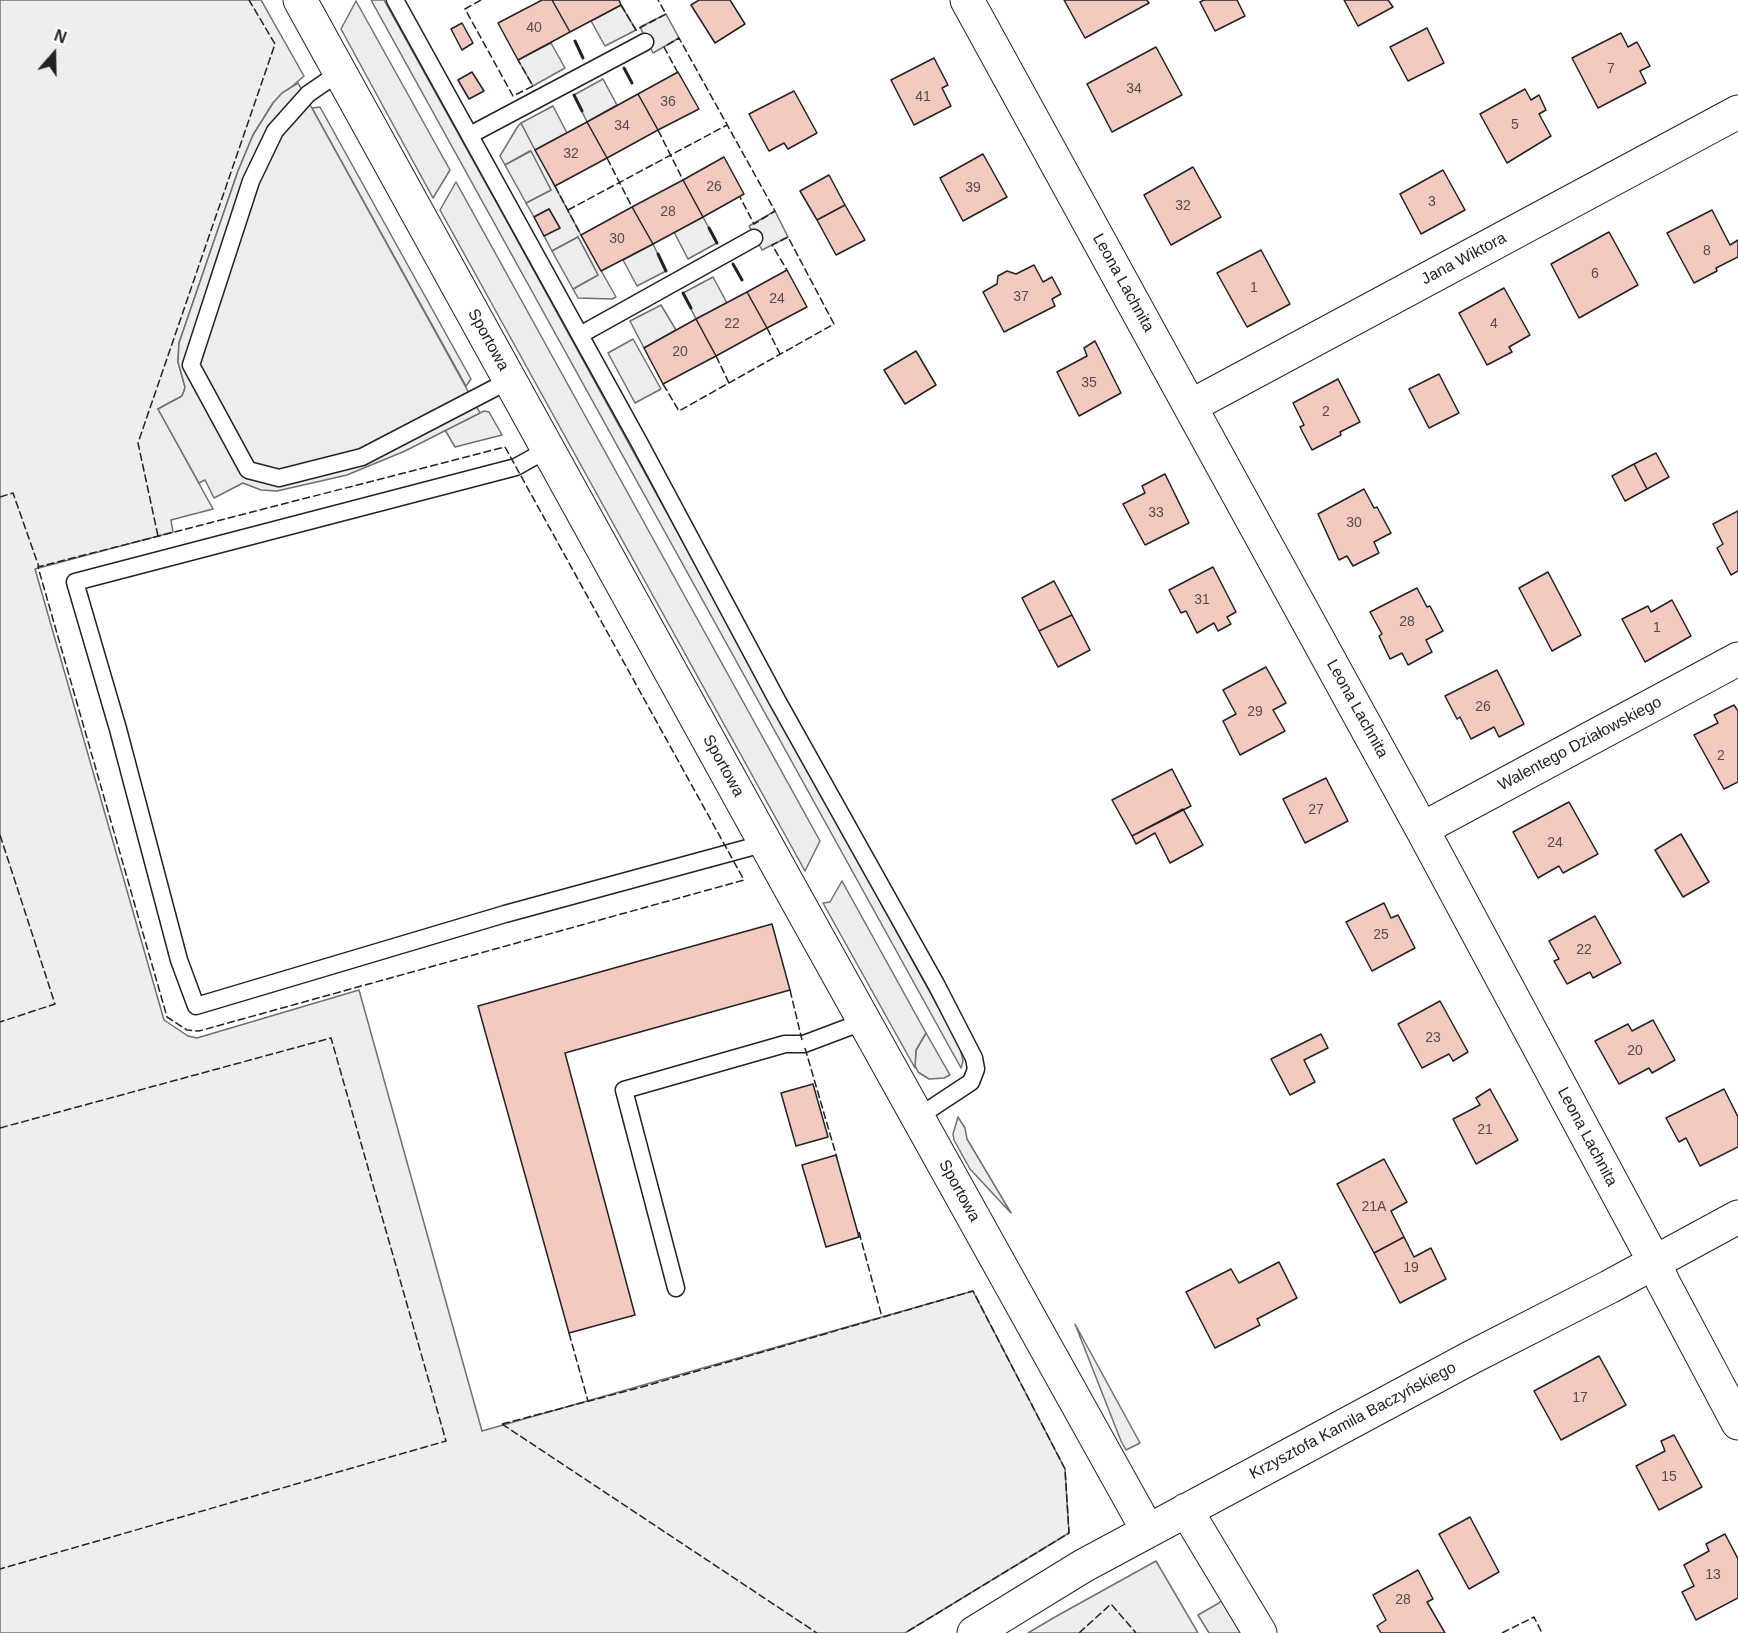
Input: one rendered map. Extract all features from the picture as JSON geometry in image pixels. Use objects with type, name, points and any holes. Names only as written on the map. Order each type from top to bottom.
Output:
[{"type":"street","name":"Sportowa","points":[[300,0],[1148,1530]]},
{"type":"street","name":"Leona Lachnita","points":[[967,0],[1422,829],[1654,1261],[1738,1423]]},
{"type":"street","name":"Jana Wiktora","points":[[1191,406],[1738,112]]},
{"type":"street","name":"Walentego Działowskiego","points":[[1422,829],[1738,659]]},
{"type":"street","name":"Krzysztofa Kamila Baczyńskiego","points":[[974,1633],[1083,1566],[1148,1530],[1738,1217]]},
{"type":"street","points":[[1186,1510],[1260,1633]]},
{"type":"lane","points":[[395,0],[974,1058],[976,1069],[971,1082],[918,1117]]},
{"type":"lane","points":[[470,135],[645,42]]},
{"type":"lane","points":[[340,72],[308,94],[275,131],[251,181],[191,365],[248,470],[279,478],[362,457],[510,380]]},
{"type":"lane","points":[[580,335],[754,238]]},
{"type":"lane","points":[[548,448],[516,468],[75,582],[118,729],[179,960],[196,1006],[505,914],[766,843]]},
{"type":"lane","points":[[676,1288],[624,1090],[785,1044],[804,1044],[865,1021]]},
{"type":"shaded area","points":[[0,0],[261,0],[304,76],[273,103],[253,135],[238,171],[179,343],[178,362],[184,391],[182,396],[158,409],[213,509],[171,520],[173,532],[35,569],[164,1020],[188,1036],[197,1038],[359,990],[482,1431],[973,1291],[1065,1469],[1069,1533],[905,1633],[0,1633]]},
{"type":"shaded area","points":[[371,0],[384,0],[500,209],[960,1047],[963,1061],[961,1068]]},
{"type":"shaded area","points":[[356,1],[450,170],[433,198],[341,29]]},
{"type":"shaded area","points":[[621,5],[636,30],[605,46],[591,21]]},
{"type":"shaded area","points":[[666,14],[679,38],[653,53],[640,27]]},
{"type":"shaded area","points":[[551,43],[565,68],[533,86],[518,60]]},
{"type":"shaded area","points":[[603,79],[617,105],[587,122],[574,95]]},
{"type":"shaded area","points":[[298,83],[480,413],[405,451],[347,475],[277,491],[261,490],[243,483],[214,498],[205,480],[199,483],[158,409],[182,396],[184,391],[178,362],[179,343],[238,171],[253,135],[273,103],[282,93]]},
{"type":"shaded area","points":[[553,106],[567,133],[535,150],[521,123]]},
{"type":"shaded area","points":[[320,107],[471,379],[466,386],[312,108]]},
{"type":"shaded area","points":[[521,123],[616,297],[612,299],[578,298],[573,289],[598,275],[578,237],[552,251],[544,236],[559,227],[549,209],[534,217],[526,203],[551,190],[530,151],[505,165],[500,156]]},
{"type":"shaded area","points":[[531,151],[551,190],[526,203],[505,165]]},
{"type":"shaded area","points":[[456,182],[820,841],[805,871],[440,210]]},
{"type":"shaded area","points":[[775,211],[788,237],[762,250],[749,226]]},
{"type":"shaded area","points":[[703,217],[717,243],[688,259],[674,232]]},
{"type":"shaded area","points":[[578,237],[598,275],[573,289],[552,251]]},
{"type":"shaded area","points":[[653,244],[666,271],[637,286],[623,260]]},
{"type":"shaded area","points":[[713,277],[727,303],[696,319],[683,293]]},
{"type":"shaded area","points":[[661,305],[676,330],[644,348],[630,321]]},
{"type":"shaded area","points":[[633,339],[661,389],[635,403],[608,353]]},
{"type":"shaded area","points":[[484,411],[489,412],[502,435],[455,447],[445,430]]},
{"type":"shaded area","points":[[842,881],[926,1033],[916,1050],[915,1068],[823,903],[830,902]]},
{"type":"shaded area","points":[[926,1033],[950,1075],[944,1078],[929,1079],[918,1072],[915,1065],[916,1050]]},
{"type":"shaded area","points":[[958,1117],[965,1128],[967,1139],[1011,1213],[970,1169],[954,1140],[953,1134]]},
{"type":"shaded area","points":[[1075,1324],[1140,1443],[1126,1450],[1121,1441]]},
{"type":"shaded area","points":[[1156,1561],[1198,1633],[1028,1633],[1055,1617]]},
{"type":"shaded area","points":[[1222,1600],[1242,1633],[1209,1633],[1198,1615]]},
{"type":"building","points":[[542,0],[552,0],[570,32],[518,60],[498,23]]},
{"type":"building","points":[[552,0],[619,0],[621,5],[570,32]]},
{"type":"building","points":[[699,0],[730,0],[745,24],[715,43],[691,5]]},
{"type":"building","points":[[1064,0],[1147,0],[1149,3],[1085,38]]},
{"type":"building","points":[[1237,0],[1245,16],[1215,31],[1200,2]]},
{"type":"building","points":[[1344,0],[1388,0],[1393,7],[1358,26]]},
{"type":"building","points":[[462,23],[473,43],[462,50],[451,29]]},
{"type":"building","points":[[1427,28],[1444,63],[1408,81],[1390,47]]},
{"type":"building","points":[[1621,33],[1628,47],[1637,42],[1650,66],[1640,71],[1646,83],[1598,108],[1572,58]]},
{"type":"building","points":[[1156,47],[1182,95],[1112,132],[1087,84]]},
{"type":"building","points":[[934,58],[948,85],[942,88],[951,106],[914,125],[891,80]]},
{"type":"building","points":[[472,72],[484,91],[469,99],[458,80]]},
{"type":"building","points":[[678,72],[699,109],[658,130],[638,94]]},
{"type":"building","points":[[1525,89],[1531,100],[1539,95],[1546,110],[1539,114],[1551,136],[1507,163],[1480,114]]},
{"type":"building","points":[[794,91],[817,133],[788,149],[784,143],[769,151],[749,114]]},
{"type":"building","points":[[638,94],[658,130],[607,158],[587,122]]},
{"type":"building","points":[[587,122],[607,158],[555,186],[535,150]]},
{"type":"building","points":[[983,154],[1007,197],[963,221],[940,178]]},
{"type":"building","points":[[724,157],[744,194],[703,217],[683,180]]},
{"type":"building","points":[[1193,167],[1221,217],[1171,245],[1144,195]]},
{"type":"building","points":[[1443,170],[1465,210],[1421,234],[1400,194]]},
{"type":"building","points":[[829,175],[845,205],[817,220],[800,191]]},
{"type":"building","points":[[683,180],[703,217],[653,244],[632,207]]},
{"type":"building","points":[[845,205],[865,240],[836,255],[817,220]]},
{"type":"building","points":[[632,207],[653,244],[601,271],[581,235]]},
{"type":"building","points":[[549,209],[560,228],[544,236],[534,217]]},
{"type":"building","points":[[1712,210],[1730,245],[1738,240],[1738,257],[1694,283],[1667,233]]},
{"type":"building","points":[[1609,232],[1638,285],[1579,318],[1551,264]]},
{"type":"building","points":[[1261,250],[1290,304],[1247,327],[1217,273]]},
{"type":"building","points":[[1034,265],[1043,282],[1052,277],[1061,294],[1052,299],[1055,306],[1004,332],[983,292],[997,284],[998,276],[1007,271],[1016,274]]},
{"type":"building","points":[[787,270],[807,307],[767,328],[747,292]]},
{"type":"building","points":[[1504,288],[1530,335],[1509,347],[1512,352],[1487,365],[1459,313]]},
{"type":"building","points":[[747,292],[767,328],[716,356],[696,319]]},
{"type":"building","points":[[696,319],[716,356],[663,384],[644,348]]},
{"type":"building","points":[[1095,341],[1121,393],[1079,416],[1057,372],[1087,356],[1084,348]]},
{"type":"building","points":[[916,351],[936,385],[905,404],[884,370]]},
{"type":"building","points":[[1439,374],[1459,413],[1429,428],[1409,389]]},
{"type":"building","points":[[1338,379],[1360,422],[1312,450],[1300,427],[1304,425],[1293,403]]},
{"type":"building","points":[[1656,453],[1669,477],[1647,489],[1634,464]]},
{"type":"building","points":[[1634,464],[1647,489],[1625,501],[1612,476]]},
{"type":"building","points":[[1165,474],[1189,523],[1145,545],[1123,504],[1145,493],[1142,486]]},
{"type":"building","points":[[1364,489],[1391,533],[1374,542],[1379,553],[1353,566],[1347,556],[1339,560],[1318,514]]},
{"type":"building","points":[[1738,511],[1738,571],[1731,575],[1717,548],[1723,544],[1713,524]]},
{"type":"building","points":[[1213,567],[1236,612],[1227,617],[1231,624],[1218,631],[1214,623],[1197,633],[1186,611],[1181,613],[1169,590]]},
{"type":"building","points":[[1548,572],[1581,635],[1552,651],[1519,588]]},
{"type":"building","points":[[1054,581],[1072,615],[1039,631],[1022,598]]},
{"type":"building","points":[[1417,588],[1427,607],[1430,606],[1443,631],[1426,640],[1432,652],[1408,665],[1402,653],[1390,659],[1379,636],[1382,634],[1370,612]]},
{"type":"building","points":[[1672,600],[1691,636],[1645,662],[1622,619],[1648,606],[1651,612]]},
{"type":"building","points":[[1072,615],[1090,650],[1058,667],[1039,631]]},
{"type":"building","points":[[1266,667],[1286,703],[1273,710],[1285,731],[1240,755],[1223,721],[1236,714],[1223,690]]},
{"type":"building","points":[[1497,670],[1524,724],[1499,737],[1494,727],[1471,739],[1460,717],[1457,719],[1445,696]]},
{"type":"building","points":[[1734,705],[1738,711],[1738,782],[1724,789],[1694,735],[1718,723],[1714,715]]},
{"type":"building","points":[[1172,769],[1191,806],[1132,836],[1112,800]]},
{"type":"building","points":[[1326,778],[1348,821],[1305,843],[1283,799]]},
{"type":"building","points":[[1569,802],[1598,854],[1563,873],[1559,866],[1538,878],[1513,832]]},
{"type":"building","points":[[1183,809],[1203,845],[1170,863],[1155,833],[1136,844],[1132,836]]},
{"type":"building","points":[[1681,834],[1709,882],[1683,897],[1655,850]]},
{"type":"building","points":[[1384,903],[1391,918],[1398,915],[1415,948],[1372,971],[1346,922]]},
{"type":"building","points":[[1595,916],[1621,963],[1593,978],[1590,972],[1567,984],[1554,961],[1559,959],[1549,941]]},
{"type":"building","points":[[772,924],[790,990],[565,1053],[635,1315],[569,1333],[478,1006]]},
{"type":"building","points":[[1440,1001],[1468,1052],[1453,1061],[1449,1054],[1422,1068],[1398,1024]]},
{"type":"building","points":[[1653,1020],[1675,1060],[1652,1073],[1649,1068],[1619,1084],[1595,1041],[1628,1024],[1632,1031]]},
{"type":"building","points":[[1321,1034],[1328,1048],[1304,1060],[1315,1082],[1290,1095],[1271,1059]]},
{"type":"building","points":[[813,1084],[828,1137],[796,1146],[781,1093]]},
{"type":"building","points":[[1490,1089],[1518,1140],[1476,1164],[1453,1119],[1480,1105],[1476,1098]]},
{"type":"building","points":[[1724,1089],[1738,1117],[1738,1147],[1700,1166],[1686,1138],[1679,1142],[1666,1118]]},
{"type":"building","points":[[836,1155],[859,1237],[826,1247],[802,1165]]},
{"type":"building","points":[[1384,1159],[1407,1202],[1391,1211],[1404,1237],[1374,1253],[1337,1184]]},
{"type":"building","points":[[1404,1237],[1414,1257],[1431,1248],[1446,1279],[1400,1303],[1374,1253]]},
{"type":"building","points":[[1279,1262],[1297,1298],[1257,1319],[1260,1325],[1215,1348],[1186,1292],[1231,1269],[1239,1283]]},
{"type":"building","points":[[1599,1356],[1626,1405],[1561,1440],[1534,1391]]},
{"type":"building","points":[[1674,1435],[1702,1487],[1659,1510],[1636,1466],[1665,1451],[1661,1441]]},
{"type":"building","points":[[1470,1517],[1499,1572],[1469,1589],[1439,1534]]},
{"type":"building","points":[[1725,1534],[1738,1559],[1738,1598],[1696,1620],[1682,1592],[1694,1586],[1684,1565],[1709,1551],[1706,1544]]},
{"type":"building","points":[[1418,1570],[1433,1599],[1427,1602],[1445,1633],[1381,1633],[1377,1626],[1386,1620],[1373,1595]]},
{"type":"fence","points":[[158,536],[138,443],[275,44],[249,0]]},
{"type":"fence","points":[[481,0],[465,9],[513,96],[533,86],[518,60]]},
{"type":"fence","points":[[621,5],[636,30],[666,14],[658,0]]},
{"type":"fence","points":[[678,73],[664,47],[679,38],[775,211],[754,224],[740,197]]},
{"type":"fence","points":[[568,210],[727,125]]},
{"type":"fence","points":[[658,130],[683,180]]},
{"type":"fence","points":[[607,158],[632,207]]},
{"type":"fence","points":[[555,186],[581,235]]},
{"type":"fence","points":[[663,384],[679,411],[834,324],[788,237],[772,245],[787,270]]},
{"type":"fence","points":[[767,328],[780,354]]},
{"type":"fence","points":[[716,356],[729,383]]},
{"type":"fence","points":[[505,447],[744,880],[199,1031],[187,1030],[167,1017],[38,567],[505,447]]},
{"type":"fence","points":[[0,497],[13,493],[39,567]]},
{"type":"fence","points":[[0,835],[55,1004],[0,1022]]},
{"type":"fence","points":[[790,990],[802,1040]]},
{"type":"fence","points":[[0,1128],[331,1038],[446,1441],[0,1569]]},
{"type":"fence","points":[[805,1048],[837,1158]]},
{"type":"fence","points":[[859,1232],[882,1317]]},
{"type":"fence","points":[[502,1424],[642,1387],[973,1291],[1065,1469],[1069,1533],[905,1633]]},
{"type":"fence","points":[[569,1333],[588,1401]]},
{"type":"fence","points":[[502,1424],[817,1633]]},
{"type":"fence","points":[[1079,1633],[1111,1604],[1136,1633]]},
{"type":"fence","points":[[1502,1633],[1534,1617],[1542,1633]]},
{"type":"wall","points":[[575,41],[583,58]]},
{"type":"wall","points":[[624,68],[632,83]]},
{"type":"wall","points":[[574,95],[582,111]]},
{"type":"wall","points":[[709,228],[717,243]]},
{"type":"wall","points":[[658,254],[666,271]]},
{"type":"wall","points":[[733,264],[742,280]]},
{"type":"wall","points":[[683,293],[691,308]]}]
